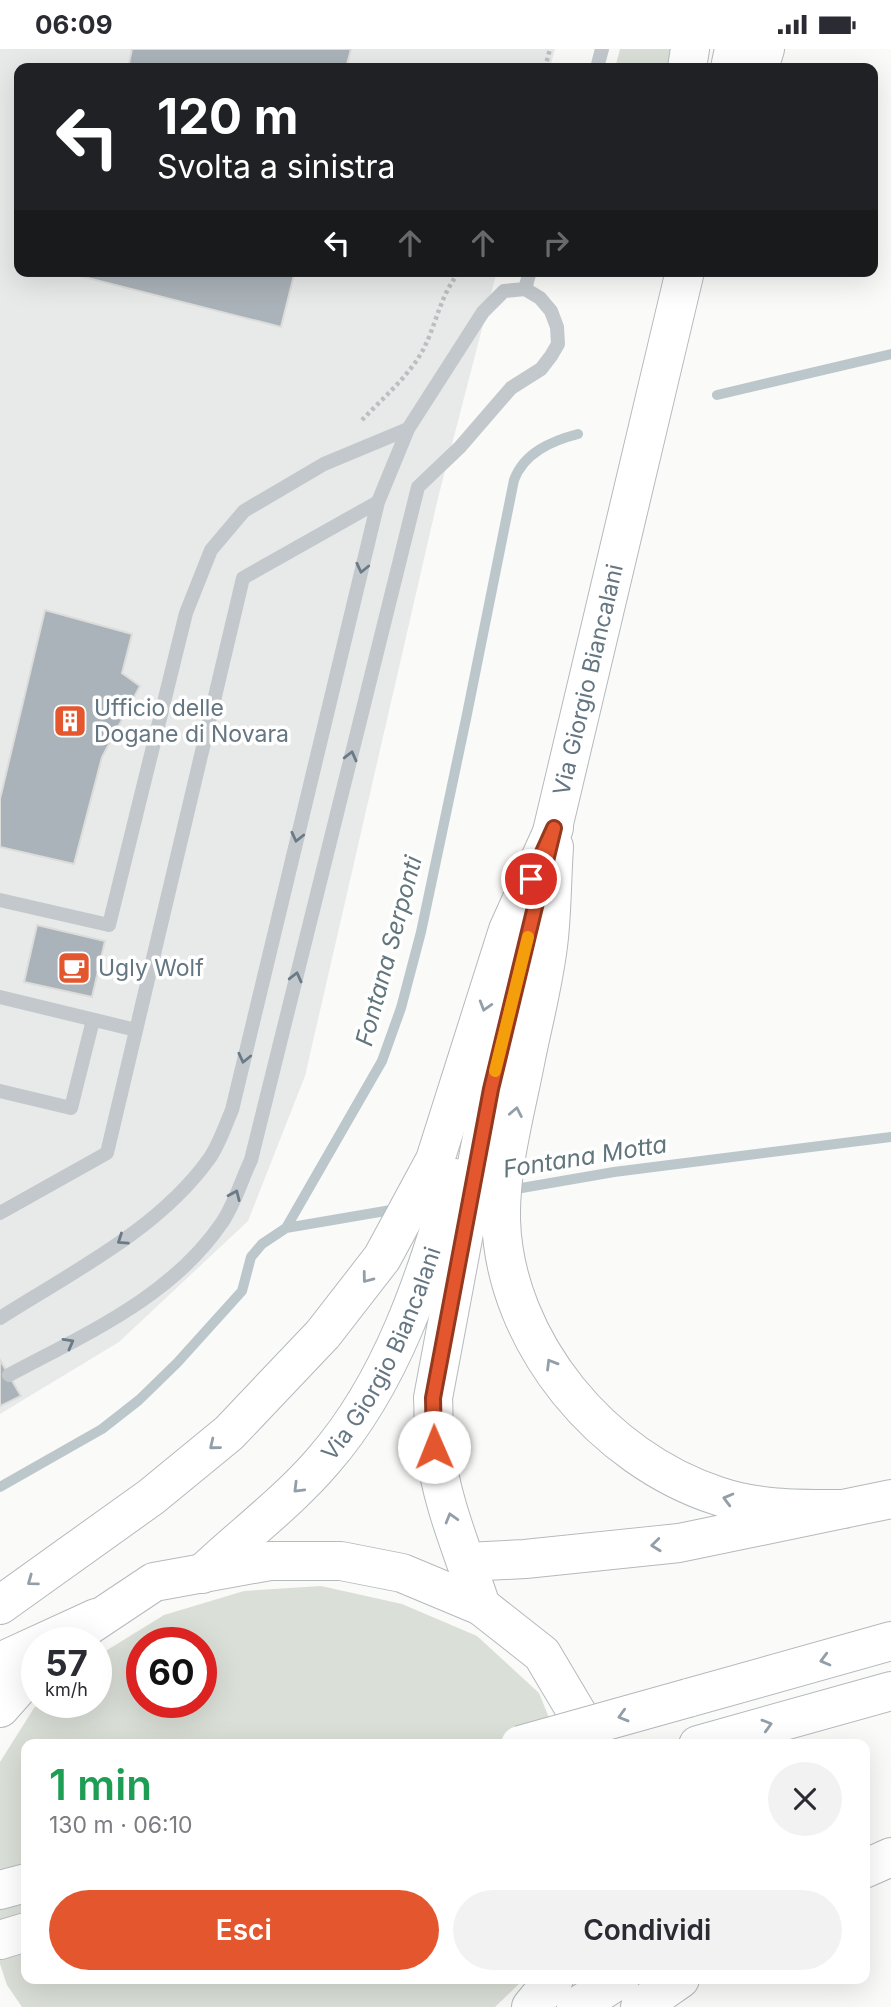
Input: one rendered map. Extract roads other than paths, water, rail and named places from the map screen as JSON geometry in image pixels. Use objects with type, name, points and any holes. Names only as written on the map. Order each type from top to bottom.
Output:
[{"type":"main road","points":[[645,449],[664,277]]},
{"type":"main road","name":"Via Giorgio Biancalani","points":[[202,1574],[295,1492],[358,1417],[403,1332],[458,1199],[491,1089],[684,277]]},
{"type":"main road","points":[[645,449],[699,277]]},
{"type":"main road","points":[[0,1605],[151,1497],[259,1405],[351,1299],[382,1258],[458,1199],[549,939],[554,828]]},
{"type":"main road","points":[[554,828],[508,930],[439,1147],[458,1199],[508,1265],[537,1342],[562,1382],[616,1442],[661,1472],[720,1497],[768,1509],[844,1509]]},
{"type":"main road","name":"Via Giorgio Biancalani","points":[[458,1199],[433,1398],[434,1447],[451,1521],[481,1606]]},
{"type":"main road","points":[[466,1562],[525,1559],[679,1543],[891,1499]]},
{"type":"main road","points":[[84,1627],[154,1582],[270,1561],[341,1561],[402,1573],[481,1606],[542,1654],[592,1739]]},
{"type":"main road","points":[[0,1662],[96,1618]]},
{"type":"main road","points":[[541,1739],[891,1641]]},
{"type":"main road","points":[[0,1708],[21,1684]]},
{"type":"main road","points":[[718,1739],[891,1691]]},
{"type":"main road","points":[[870,1866],[891,1857]]},
{"type":"main road","points":[[0,1890],[21,1884]]},
{"type":"main road","points":[[0,1940],[21,1934]]},
{"type":"main road","points":[[531,2007],[550,1984]]},
{"type":"main road","points":[[576,2007],[612,1984]]},
{"type":"main road","points":[[640,2007],[673,1984]]},
{"type":"lane","points":[[525,289],[528,277]]},
{"type":"lane","points":[[0,1318],[127,1237],[185,1189],[211,1157],[232,1110],[377,502],[408,429],[483,312],[505,291],[525,289],[540,298],[551,311],[557,327],[558,344],[541,369],[511,388],[460,447],[418,487],[251,1160],[223,1222],[189,1264],[138,1304],[9,1375]]},
{"type":"lane","points":[[0,899],[108,925],[186,614],[211,550],[244,511],[324,464],[408,429]]},
{"type":"lane","points":[[0,1213],[107,1153],[243,578],[377,502]]},
{"type":"lane","points":[[0,997],[136,1030]]},
{"type":"lane","points":[[0,1091],[71,1108],[93,1020]]},
{"type":"waterway","name":"Fontana Serponti","points":[[717,395],[891,354]]},
{"type":"waterway","name":"Fontana Serponti","points":[[0,1487],[102,1429],[139,1400],[177,1363],[242,1291],[251,1257],[262,1244],[286,1228],[382,1061],[401,1008],[421,932],[514,480],[524,462],[540,449],[578,434]]},
{"type":"waterway","name":"Fontana Motta","points":[[510,1190],[614,1172],[891,1137]]},
{"type":"waterway","name":"Fontana Motta","points":[[286,1228],[397,1209]]},
{"type":"place","name":"Ufficio delle Dogane di Novara","points":[[70,721]]},
{"type":"place","name":"Ugly Wolf","points":[[74,968]]}]
